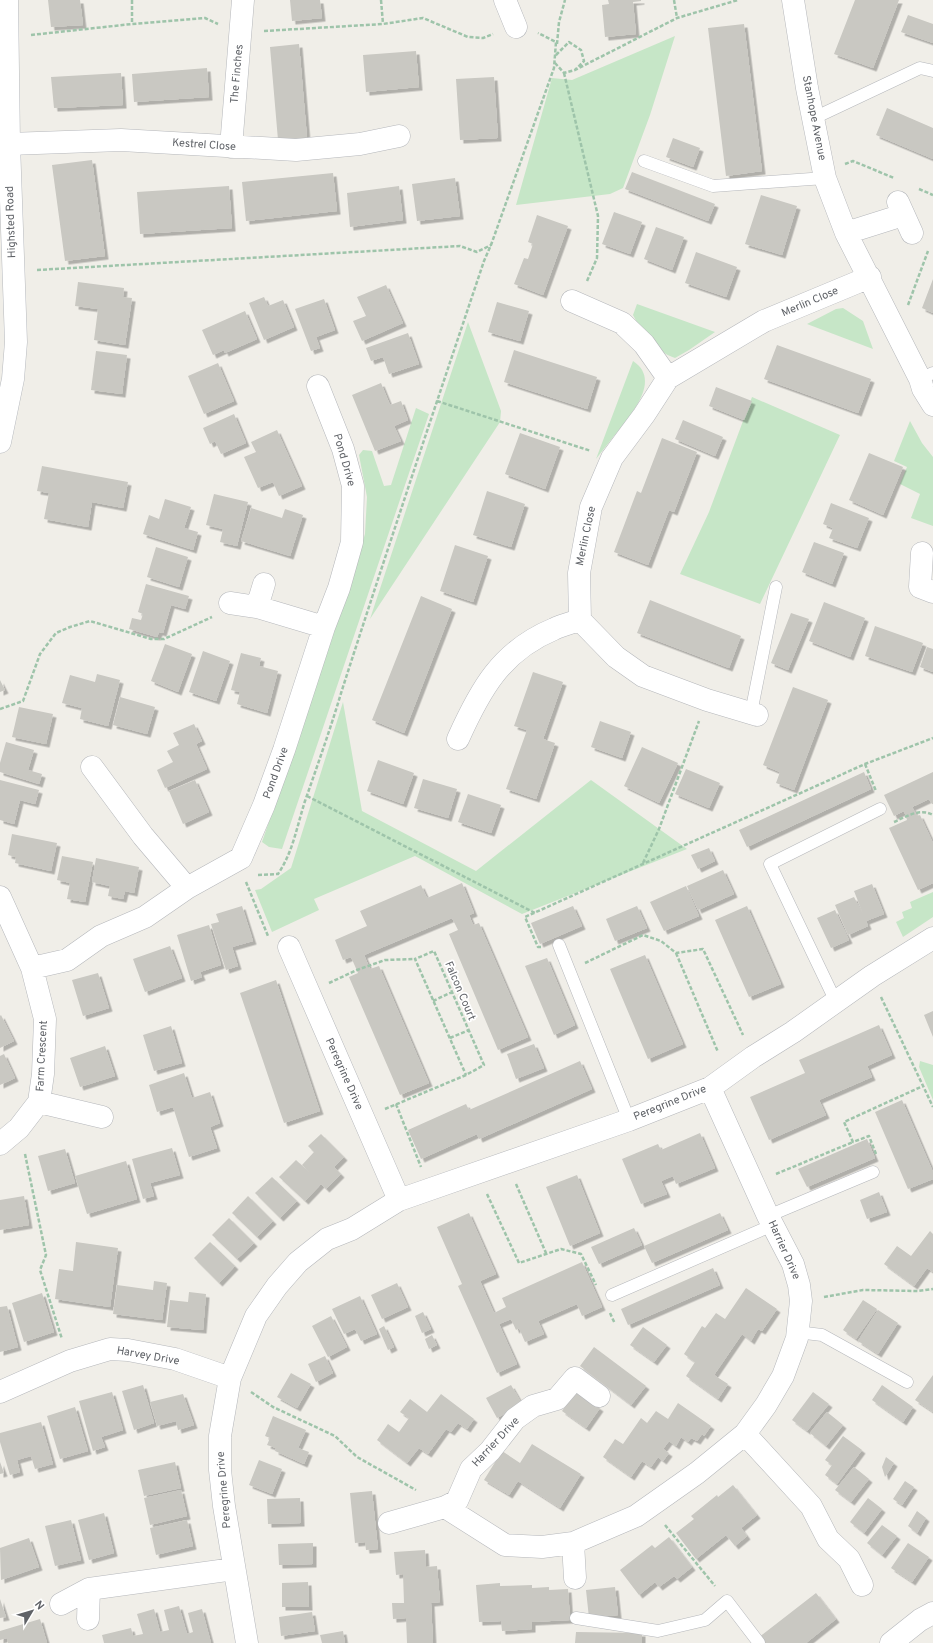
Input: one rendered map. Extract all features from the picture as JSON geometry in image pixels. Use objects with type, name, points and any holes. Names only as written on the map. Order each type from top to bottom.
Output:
[{"type":"street","name":"Highsted Road","points":[[0,442],[13,379],[16,342],[9,144],[7,0]]},
{"type":"street","name":"The Finches","points":[[232,147],[243,0]]},
{"type":"street","points":[[505,0],[516,27]]},
{"type":"street","name":"Stanhope Avenue","points":[[793,0],[807,88],[824,174],[846,233],[889,316],[927,376],[923,389],[933,405]]},
{"type":"street","name":"Kestrel Close","points":[[9,144],[121,140],[296,150],[360,144],[399,136]]},
{"type":"street","points":[[846,233],[905,216]]},
{"type":"street","name":"Merlin Close","points":[[580,620],[579,573],[591,507],[612,458],[644,415],[668,378],[764,321],[870,277]]},
{"type":"street","points":[[572,301],[622,323],[644,344],[668,378]]},
{"type":"street","name":"Pond Drive","points":[[242,866],[284,750],[324,627],[339,588],[352,542],[353,486],[343,449],[318,386]]},
{"type":"street","points":[[922,553],[920,587],[933,592]]},
{"type":"street","points":[[257,607],[264,584]]},
{"type":"street","points":[[230,603],[257,607],[324,627]]},
{"type":"street","points":[[458,739],[470,711],[493,674],[512,655],[534,638],[580,620],[616,657],[643,676],[707,700],[754,714]]},
{"type":"street","points":[[92,767],[143,836],[187,888]]},
{"type":"street","points":[[32,968],[67,960],[101,936],[145,916],[187,888],[242,866]]},
{"type":"street","name":"Farm Crescent","points":[[0,898],[32,968],[44,1018],[43,1074],[39,1102],[19,1128],[0,1144]]},
{"type":"street","name":"Peregrine Drive","points":[[247,1643],[234,1569],[220,1470],[220,1436],[230,1378],[256,1316],[298,1262],[327,1239],[352,1229],[400,1200],[629,1120],[710,1088],[872,976],[933,938]]},
{"type":"street","name":"Peregrine Drive","points":[[289,947],[400,1200]]},
{"type":"street","name":"Harrier Drive","points":[[445,1507],[504,1544],[542,1547],[573,1543],[636,1516],[697,1473],[745,1434],[766,1405],[783,1376],[797,1332],[801,1301],[799,1285],[793,1264],[710,1088]]},
{"type":"street","name":"Farm Crescent","points":[[39,1102],[102,1117]]},
{"type":"street","name":"Harvey Drive","points":[[0,1392],[70,1361],[110,1349],[128,1350],[174,1358],[230,1378]]},
{"type":"street","name":"Harrier Drive","points":[[389,1523],[445,1507],[457,1501],[471,1469],[490,1451],[515,1419],[533,1406],[556,1399],[575,1378],[599,1396]]},
{"type":"street","points":[[745,1434],[811,1506],[828,1539],[849,1559],[862,1585]]},
{"type":"street","points":[[573,1543],[575,1578]]},
{"type":"street","points":[[61,1604],[89,1589],[234,1569]]},
{"type":"street","points":[[88,1619],[89,1589]]},
{"type":"street","points":[[891,1643],[920,1620],[933,1613]]},
{"type":"lane","points":[[814,118],[920,68],[933,71]]},
{"type":"lane","points":[[644,161],[713,186],[824,174]]},
{"type":"lane","points":[[754,714],[776,587]]},
{"type":"lane","points":[[836,1002],[770,864],[880,809]]},
{"type":"lane","points":[[559,945],[629,1120]]},
{"type":"lane","points":[[612,1295],[873,1172]]},
{"type":"lane","points":[[797,1332],[822,1335],[907,1382]]},
{"type":"lane","points":[[576,1618],[658,1630],[705,1620],[727,1601],[760,1643]]},
{"type":"path","points":[[132,0],[132,24]]},
{"type":"path","points":[[381,0],[383,24]]},
{"type":"path","points":[[556,56],[559,22],[565,0]]},
{"type":"path","points":[[674,0],[677,18]]},
{"type":"path","points":[[564,72],[575,70],[677,18],[738,0]]},
{"type":"path","points":[[8,38],[132,24],[205,18],[228,29],[241,32],[383,24],[423,18],[468,37],[483,38],[516,27],[539,33],[556,42],[555,64],[491,245],[481,268],[326,743],[307,796],[290,852],[278,874],[266,875],[242,866]]},
{"type":"path","points":[[556,56],[569,42],[581,50],[584,61],[575,70]]},
{"type":"path","points":[[556,56],[555,53],[555,64],[564,72],[598,216],[597,258],[589,277],[572,301]]},
{"type":"path","points":[[824,174],[853,161],[897,180]]},
{"type":"path","points":[[918,189],[933,195]]},
{"type":"path","points":[[13,272],[460,246],[477,252],[491,245]]},
{"type":"path","points":[[889,316],[909,304],[930,245]]},
{"type":"path","points":[[437,401],[612,458]]},
{"type":"path","points":[[0,710],[23,701],[40,654],[56,633],[90,621],[144,637],[164,639],[206,621],[219,613],[230,603]]},
{"type":"path","points":[[642,864],[659,829],[707,700]]},
{"type":"path","points":[[559,945],[538,947],[525,917],[864,764],[933,738]]},
{"type":"path","points":[[864,764],[879,796],[880,809]]},
{"type":"path","points":[[307,796],[535,913]]},
{"type":"path","points":[[892,823],[916,812],[926,811],[933,815]]},
{"type":"path","points":[[242,866],[270,942],[289,947]]},
{"type":"path","points":[[568,970],[606,954],[643,935],[661,941],[676,953],[728,1075]]},
{"type":"path","points":[[676,953],[703,949],[753,1057]]},
{"type":"path","name":"Falcon Court","points":[[414,959],[434,951],[484,1065],[466,1075]]},
{"type":"path","points":[[309,992],[357,970],[385,960],[414,959],[450,1038],[466,1075],[364,1118]]},
{"type":"path","points":[[872,976],[933,1107]]},
{"type":"path","points":[[433,1001],[452,992]]},
{"type":"path","points":[[450,1038],[469,1030]]},
{"type":"path","points":[[853,1142],[844,1122],[923,1086]]},
{"type":"path","points":[[396,1104],[430,1190]]},
{"type":"path","points":[[19,1128],[46,1255],[40,1270],[70,1361]]},
{"type":"path","points":[[754,1184],[869,1136],[882,1168],[873,1172]]},
{"type":"path","points":[[506,1163],[546,1253]]},
{"type":"path","points":[[478,1173],[519,1264],[546,1253],[561,1249],[582,1254],[597,1287]]},
{"type":"path","points":[[801,1301],[863,1290],[918,1291],[933,1289]]},
{"type":"path","points":[[609,1312],[615,1324]]},
{"type":"path","points":[[230,1378],[273,1407],[334,1436],[357,1457],[445,1507]]},
{"type":"path","points":[[670,1531],[708,1577]]},
{"type":"green space","points":[[675,36],[650,115],[623,188],[610,194],[516,205],[552,78],[572,80]]},
{"type":"green space","points":[[637,304],[715,332],[675,358],[661,351],[645,335],[633,315]]},
{"type":"green space","points":[[843,308],[863,321],[873,349],[807,324],[836,309]]},
{"type":"green space","points":[[468,322],[501,411],[500,422],[370,619]]},
{"type":"green space","points":[[633,361],[641,368],[645,377],[645,386],[642,396],[631,414],[596,459]]},
{"type":"green space","points":[[752,397],[840,435],[760,604],[680,574],[709,512]]},
{"type":"green space","points":[[416,408],[429,414],[282,849],[269,847],[262,842],[331,641],[365,534],[367,497],[359,455],[363,450],[372,451],[384,486],[391,485]]},
{"type":"green space","points":[[910,421],[922,443],[933,457],[933,526],[911,518],[920,494],[900,484],[907,467],[894,461]]},
{"type":"green space","points":[[343,702],[362,811],[476,871],[591,780],[687,849],[522,914],[415,856],[314,899],[319,910],[272,932],[255,890],[261,889],[291,868]]},
{"type":"green space","points":[[933,892],[933,917],[903,937],[896,922],[904,918],[902,912],[912,908],[910,902]]},
{"type":"green space","points":[[920,1061],[933,1065],[933,1100],[919,1067]]},
{"type":"building","points":[[48,0],[80,0],[83,25],[51,27]]},
{"type":"building","points":[[290,0],[320,0],[322,18],[292,21]]},
{"type":"building","points":[[608,0],[641,0],[633,2],[636,34],[605,37],[602,5],[609,4]]},
{"type":"building","points":[[855,0],[899,0],[873,68],[834,54]]},
{"type":"building","points":[[908,15],[933,24],[933,43],[901,32]]},
{"type":"building","points":[[744,24],[762,171],[726,176],[708,28]]},
{"type":"building","points":[[299,44],[307,138],[278,140],[270,47]]},
{"type":"building","points":[[416,51],[419,87],[366,92],[363,55]]},
{"type":"building","points":[[207,68],[209,97],[134,102],[132,74]]},
{"type":"building","points":[[121,73],[123,105],[54,108],[51,77]]},
{"type":"building","points":[[494,77],[498,138],[460,140],[456,79]]},
{"type":"building","points":[[887,108],[933,128],[933,159],[876,135]]},
{"type":"building","points":[[673,138],[700,148],[693,167],[666,157]]},
{"type":"building","points":[[92,160],[105,256],[65,261],[52,165]]},
{"type":"building","points":[[632,172],[715,204],[708,221],[625,189]]},
{"type":"building","points":[[333,173],[337,211],[246,221],[242,182]]},
{"type":"building","points":[[455,178],[460,216],[417,221],[412,184]]},
{"type":"building","points":[[229,186],[232,228],[140,234],[137,192]]},
{"type":"building","points":[[399,186],[403,220],[350,227],[347,193]]},
{"type":"building","points":[[761,195],[797,206],[782,255],[745,244]]},
{"type":"building","points":[[614,212],[642,222],[630,254],[602,244]]},
{"type":"building","points":[[537,215],[568,226],[543,295],[514,284],[524,258],[528,259],[533,244],[528,242]]},
{"type":"building","points":[[656,227],[684,237],[672,270],[644,259]]},
{"type":"building","points":[[696,252],[737,267],[726,297],[685,283]]},
{"type":"building","points":[[933,279],[933,313],[922,308]]},
{"type":"building","points":[[78,282],[124,288],[123,297],[132,298],[125,345],[94,340],[98,309],[75,306]]},
{"type":"building","points":[[386,285],[403,323],[362,341],[353,321],[366,316],[357,297]]},
{"type":"building","points":[[264,297],[268,306],[283,300],[294,327],[264,340],[249,303]]},
{"type":"building","points":[[324,299],[335,330],[316,337],[320,348],[311,351],[295,309]]},
{"type":"building","points":[[497,302],[529,311],[520,341],[488,332]]},
{"type":"building","points":[[245,311],[257,339],[225,353],[224,350],[213,355],[202,330]]},
{"type":"building","points":[[408,333],[419,364],[389,374],[383,357],[371,361],[366,348]]},
{"type":"building","points":[[777,345],[871,379],[858,413],[764,379]]},
{"type":"building","points":[[514,350],[597,377],[587,409],[504,382]]},
{"type":"building","points":[[96,351],[127,355],[122,394],[91,390]]},
{"type":"building","points":[[218,363],[234,401],[204,414],[188,376]]},
{"type":"building","points":[[381,383],[390,405],[401,401],[408,420],[394,426],[401,441],[375,451],[352,395]]},
{"type":"building","points":[[716,387],[752,401],[744,420],[709,406]]},
{"type":"building","points":[[234,414],[246,443],[221,454],[215,441],[210,444],[203,428]]},
{"type":"building","points":[[683,420],[723,437],[715,456],[675,439]]},
{"type":"building","points":[[277,430],[302,486],[279,496],[273,482],[258,488],[244,457],[256,452],[251,442]]},
{"type":"building","points":[[520,433],[560,447],[545,489],[505,474]]},
{"type":"building","points":[[662,438],[697,452],[674,512],[669,510],[648,565],[614,552],[637,491],[641,493]]},
{"type":"building","points":[[869,453],[903,467],[883,515],[849,500]]},
{"type":"building","points":[[42,466],[128,482],[123,508],[92,502],[88,527],[44,519],[49,493],[37,491]]},
{"type":"building","points":[[487,491],[525,504],[511,547],[473,535]]},
{"type":"building","points":[[214,494],[248,502],[237,546],[220,542],[223,529],[206,525]]},
{"type":"building","points":[[165,499],[191,507],[184,528],[198,532],[193,550],[143,534],[149,515],[159,519]]},
{"type":"building","points":[[831,503],[869,518],[857,548],[829,538],[833,528],[823,524]]},
{"type":"building","points":[[251,508],[282,518],[285,509],[303,515],[290,556],[241,541]]},
{"type":"building","points":[[814,542],[844,553],[832,584],[802,572]]},
{"type":"building","points":[[455,545],[488,556],[473,602],[440,591]]},
{"type":"building","points":[[156,547],[188,557],[179,587],[147,577]]},
{"type":"building","points":[[146,584],[189,596],[185,609],[171,605],[163,633],[159,632],[157,637],[129,629],[132,618],[141,620],[143,614],[138,612]]},
{"type":"building","points":[[421,596],[452,609],[404,733],[372,720]]},
{"type":"building","points":[[650,600],[741,636],[729,668],[637,633]]},
{"type":"building","points":[[824,602],[865,618],[850,657],[809,641]]},
{"type":"building","points":[[791,613],[809,619],[788,670],[771,663]]},
{"type":"building","points":[[875,626],[923,643],[912,672],[865,656]]},
{"type":"building","points":[[165,644],[192,654],[178,692],[151,681]]},
{"type":"building","points":[[927,647],[933,649],[933,672],[920,667]]},
{"type":"building","points":[[203,651],[230,661],[216,701],[189,692]]},
{"type":"building","points":[[241,653],[261,658],[259,666],[278,671],[267,713],[237,704],[240,692],[231,690]]},
{"type":"building","points":[[533,672],[563,682],[543,739],[555,743],[536,799],[506,789],[527,730],[514,726]]},
{"type":"building","points":[[97,674],[120,680],[108,726],[80,719],[82,708],[62,703],[70,675],[95,682]]},
{"type":"building","points":[[0,680],[5,690],[0,692]]},
{"type":"building","points":[[793,687],[828,700],[794,790],[776,783],[780,772],[763,765]]},
{"type":"building","points":[[120,697],[155,707],[147,734],[113,725]]},
{"type":"building","points":[[19,707],[53,714],[46,744],[12,737]]},
{"type":"building","points":[[600,721],[631,732],[622,758],[591,747]]},
{"type":"building","points":[[194,724],[202,741],[196,744],[207,769],[165,788],[157,770],[173,762],[167,751],[179,745],[173,733]]},
{"type":"building","points":[[6,742],[34,750],[28,770],[42,774],[39,784],[0,772],[0,763]]},
{"type":"building","points":[[642,747],[678,763],[659,803],[624,786]]},
{"type":"building","points":[[378,760],[414,773],[403,804],[367,791]]},
{"type":"building","points":[[686,769],[720,783],[709,808],[675,794]]},
{"type":"building","points":[[864,772],[871,789],[747,847],[739,830]]},
{"type":"building","points":[[933,772],[933,804],[929,799],[912,807],[917,816],[920,815],[933,843],[933,883],[918,890],[889,828],[907,820],[904,811],[894,816],[884,795]]},
{"type":"building","points":[[423,779],[457,789],[448,818],[414,808]]},
{"type":"building","points":[[0,780],[39,790],[35,804],[20,800],[14,824],[0,820]]},
{"type":"building","points":[[195,780],[209,812],[183,824],[169,791]]},
{"type":"building","points":[[468,794],[501,805],[491,833],[458,822]]},
{"type":"building","points":[[12,834],[57,843],[51,871],[15,863],[16,857],[8,855]]},
{"type":"building","points":[[709,848],[715,861],[698,869],[691,855]]},
{"type":"building","points":[[62,856],[93,862],[85,902],[67,899],[70,883],[57,880]]},
{"type":"building","points":[[96,858],[139,867],[134,893],[125,891],[123,899],[108,896],[110,886],[92,882]]},
{"type":"building","points":[[723,870],[734,894],[698,910],[687,886]]},
{"type":"building","points":[[462,883],[474,913],[469,915],[473,925],[479,923],[528,1037],[498,1050],[449,934],[458,930],[452,918],[364,955],[370,969],[379,966],[429,1083],[400,1095],[349,977],[358,973],[351,957],[343,960],[335,940],[367,926],[360,911],[421,885],[427,898]]},
{"type":"building","points":[[872,884],[884,914],[866,921],[868,926],[848,935],[835,905],[854,897],[863,914],[854,891]]},
{"type":"building","points":[[686,886],[699,916],[664,931],[650,902]]},
{"type":"building","points":[[242,906],[253,941],[232,947],[238,966],[226,970],[211,924],[219,922],[216,914]]},
{"type":"building","points":[[573,906],[582,926],[540,944],[531,923]]},
{"type":"building","points":[[637,906],[647,928],[615,941],[606,919]]},
{"type":"building","points":[[747,906],[781,984],[749,997],[715,920]]},
{"type":"building","points":[[835,910],[849,940],[831,948],[817,918]]},
{"type":"building","points":[[209,925],[221,965],[200,972],[202,977],[191,981],[177,935]]},
{"type":"building","points":[[170,946],[182,978],[145,992],[133,959]]},
{"type":"building","points":[[645,955],[683,1044],[648,1059],[610,969]]},
{"type":"building","points":[[547,958],[575,1025],[554,1035],[525,966]]},
{"type":"building","points":[[98,973],[109,1008],[83,1016],[72,980]]},
{"type":"building","points":[[276,980],[320,1111],[284,1123],[240,993]]},
{"type":"building","points":[[933,1011],[933,1037],[924,1015]]},
{"type":"building","points":[[1,1015],[14,1041],[0,1048],[0,1016]]},
{"type":"building","points":[[879,1025],[892,1055],[867,1066],[872,1077],[819,1100],[826,1115],[769,1140],[750,1097],[805,1073],[799,1060]]},
{"type":"building","points":[[171,1026],[182,1063],[154,1071],[143,1035]]},
{"type":"building","points":[[534,1044],[544,1068],[516,1079],[507,1054]]},
{"type":"building","points":[[105,1046],[115,1076],[80,1087],[70,1058]]},
{"type":"building","points":[[4,1054],[15,1078],[0,1085],[0,1056]]},
{"type":"building","points":[[580,1061],[592,1089],[479,1139],[477,1134],[421,1159],[408,1130],[466,1104],[469,1110]]},
{"type":"building","points":[[184,1073],[192,1098],[210,1092],[220,1123],[210,1127],[217,1148],[189,1157],[173,1107],[157,1112],[149,1085]]},
{"type":"building","points":[[902,1100],[933,1172],[933,1179],[908,1189],[875,1112]]},
{"type":"building","points":[[700,1133],[715,1168],[676,1184],[673,1176],[661,1181],[667,1194],[641,1204],[622,1159],[658,1144],[661,1150]]},
{"type":"building","points":[[321,1134],[344,1157],[334,1167],[341,1174],[326,1189],[321,1184],[305,1201],[279,1177],[296,1160],[310,1173],[302,1165],[314,1152],[308,1146]]},
{"type":"building","points":[[867,1139],[875,1158],[807,1187],[798,1169]]},
{"type":"building","points":[[172,1148],[180,1175],[150,1183],[154,1196],[143,1199],[132,1159]]},
{"type":"building","points":[[65,1149],[75,1183],[48,1191],[38,1156]]},
{"type":"building","points":[[126,1161],[137,1199],[87,1214],[75,1176]]},
{"type":"building","points":[[577,1175],[600,1233],[570,1246],[546,1187]]},
{"type":"building","points":[[272,1177],[297,1201],[280,1218],[255,1193]]},
{"type":"building","points":[[879,1192],[887,1212],[867,1219],[860,1200]]},
{"type":"building","points":[[24,1196],[29,1225],[0,1230],[0,1200]]},
{"type":"building","points":[[248,1196],[273,1221],[257,1237],[232,1213]]},
{"type":"building","points":[[469,1213],[496,1274],[480,1281],[494,1313],[506,1307],[502,1298],[582,1262],[602,1307],[582,1316],[577,1304],[538,1321],[544,1334],[525,1342],[519,1328],[516,1330],[511,1319],[499,1324],[517,1364],[497,1373],[458,1286],[462,1284],[437,1227]]},
{"type":"building","points":[[720,1213],[728,1230],[652,1263],[644,1246]]},
{"type":"building","points":[[229,1218],[254,1243],[237,1259],[212,1235]]},
{"type":"building","points":[[634,1228],[642,1245],[599,1264],[591,1247]]},
{"type":"building","points":[[930,1231],[933,1234],[933,1272],[927,1268],[914,1286],[884,1264],[897,1246],[911,1256]]},
{"type":"building","points":[[76,1242],[118,1248],[110,1307],[55,1299],[59,1269],[73,1271]]},
{"type":"building","points":[[210,1242],[235,1266],[219,1283],[194,1258]]},
{"type":"building","points":[[713,1268],[720,1285],[628,1325],[621,1309]]},
{"type":"building","points":[[154,1281],[167,1283],[162,1320],[113,1314],[117,1285],[153,1290]]},
{"type":"building","points":[[397,1283],[408,1307],[382,1319],[371,1295]]},
{"type":"building","points":[[746,1288],[777,1309],[762,1331],[758,1329],[751,1341],[742,1334],[714,1375],[728,1384],[718,1399],[686,1376],[695,1362],[684,1354],[702,1326],[705,1328],[716,1313],[725,1319]]},
{"type":"building","points":[[189,1292],[206,1294],[203,1330],[167,1327],[170,1300],[188,1302]]},
{"type":"building","points":[[42,1293],[54,1332],[24,1342],[12,1303]]},
{"type":"building","points":[[360,1296],[377,1334],[361,1341],[355,1329],[344,1334],[332,1309]]},
{"type":"building","points":[[863,1300],[877,1309],[856,1339],[843,1330]]},
{"type":"building","points":[[7,1306],[18,1347],[0,1352],[0,1307]]},
{"type":"building","points":[[878,1310],[898,1323],[878,1354],[858,1341]]},
{"type":"building","points":[[423,1312],[431,1329],[422,1333],[415,1316]]},
{"type":"building","points":[[331,1316],[347,1347],[328,1357],[312,1326]]},
{"type":"building","points":[[384,1326],[394,1347],[388,1350],[379,1329]]},
{"type":"building","points":[[643,1327],[667,1345],[654,1362],[630,1345]]},
{"type":"building","points":[[432,1335],[437,1345],[429,1349],[425,1339]]},
{"type":"building","points":[[594,1347],[646,1386],[631,1405],[580,1366]]},
{"type":"building","points":[[325,1356],[333,1373],[316,1382],[308,1364]]},
{"type":"building","points":[[291,1373],[311,1384],[297,1408],[277,1397]]},
{"type":"building","points":[[933,1375],[933,1412],[915,1400]]},
{"type":"building","points":[[143,1385],[154,1423],[134,1430],[122,1391]]},
{"type":"building","points":[[511,1385],[522,1404],[497,1418],[486,1398]]},
{"type":"building","points":[[882,1385],[913,1407],[903,1422],[872,1400]]},
{"type":"building","points":[[576,1391],[600,1408],[586,1428],[562,1411]]},
{"type":"building","points":[[112,1392],[123,1430],[101,1437],[105,1447],[93,1451],[79,1401]]},
{"type":"building","points":[[813,1392],[829,1404],[807,1431],[792,1420]]},
{"type":"building","points":[[183,1394],[194,1425],[178,1430],[176,1421],[157,1426],[150,1402]]},
{"type":"building","points":[[441,1394],[474,1419],[467,1429],[458,1423],[451,1432],[446,1429],[428,1454],[419,1448],[407,1463],[377,1440],[388,1424],[399,1432],[409,1418],[400,1412],[410,1399],[427,1412]]},
{"type":"building","points":[[678,1403],[711,1426],[704,1436],[702,1434],[697,1441],[691,1438],[688,1442],[681,1437],[676,1446],[669,1441],[663,1449],[669,1453],[663,1461],[658,1457],[651,1467],[642,1461],[631,1477],[603,1457],[615,1439],[623,1444],[641,1418],[647,1423],[656,1411],[668,1419]]},
{"type":"building","points":[[75,1407],[88,1451],[60,1459],[47,1416]]},
{"type":"building","points":[[827,1412],[843,1425],[826,1446],[810,1433]]},
{"type":"building","points":[[273,1416],[306,1430],[298,1448],[309,1452],[304,1464],[275,1451],[276,1448],[267,1445],[270,1438],[265,1436]]},
{"type":"building","points":[[41,1422],[53,1464],[35,1469],[31,1456],[17,1460],[20,1472],[10,1475],[0,1442],[0,1433]]},
{"type":"building","points":[[843,1436],[862,1450],[837,1484],[825,1475],[832,1465],[825,1460]]},
{"type":"building","points":[[532,1444],[581,1474],[560,1508],[518,1481],[509,1495],[484,1480],[502,1451],[520,1463]]},
{"type":"building","points":[[886,1457],[894,1463],[885,1477],[882,1467]]},
{"type":"building","points":[[259,1460],[282,1469],[272,1494],[249,1485]]},
{"type":"building","points":[[0,1462],[4,1473],[0,1474]]},
{"type":"building","points":[[175,1462],[181,1488],[144,1496],[138,1470]]},
{"type":"building","points":[[854,1467],[869,1479],[851,1502],[835,1490]]},
{"type":"building","points":[[905,1481],[914,1487],[902,1505],[893,1499]]},
{"type":"building","points":[[733,1485],[757,1515],[741,1528],[747,1536],[735,1546],[726,1535],[696,1559],[676,1533],[694,1519],[691,1516],[717,1495],[718,1497]]},
{"type":"building","points":[[181,1490],[187,1516],[150,1525],[144,1498]]},
{"type":"building","points":[[372,1491],[378,1549],[366,1550],[365,1542],[355,1543],[350,1493]]},
{"type":"building","points":[[300,1498],[301,1523],[268,1524],[267,1499]]},
{"type":"building","points":[[868,1498],[882,1509],[864,1533],[850,1522]]},
{"type":"building","points":[[917,1511],[926,1518],[917,1533],[908,1526]]},
{"type":"building","points":[[104,1513],[114,1553],[89,1560],[78,1520]]},
{"type":"building","points":[[71,1520],[81,1560],[55,1566],[45,1526]]},
{"type":"building","points":[[187,1520],[193,1546],[156,1555],[150,1528]]},
{"type":"building","points":[[882,1525],[897,1536],[882,1555],[867,1543]]},
{"type":"building","points":[[669,1537],[692,1567],[677,1579],[674,1576],[659,1587],[655,1582],[639,1595],[620,1570],[652,1545],[655,1548]]},
{"type":"building","points":[[29,1538],[39,1567],[1,1580],[0,1548]]},
{"type":"building","points":[[313,1543],[313,1564],[279,1565],[278,1544]]},
{"type":"building","points":[[908,1543],[929,1557],[912,1582],[891,1568]]},
{"type":"building","points":[[425,1550],[426,1567],[437,1566],[440,1602],[431,1603],[433,1643],[407,1643],[406,1618],[393,1619],[392,1603],[404,1603],[403,1574],[396,1575],[394,1552]]},
{"type":"building","points":[[308,1582],[309,1607],[282,1607],[282,1583]]},
{"type":"building","points":[[500,1583],[500,1586],[532,1585],[532,1588],[549,1587],[549,1590],[568,1589],[570,1620],[532,1622],[532,1629],[502,1631],[501,1621],[479,1622],[476,1585]]},
{"type":"building","points":[[615,1587],[618,1615],[589,1618],[586,1590]]},
{"type":"building","points":[[816,1593],[836,1619],[806,1643],[762,1643],[758,1638]]},
{"type":"building","points":[[0,1599],[6,1617],[0,1618]]},
{"type":"building","points":[[179,1606],[187,1634],[193,1632],[188,1613],[202,1609],[211,1643],[104,1643],[102,1635],[131,1628],[133,1636],[143,1634],[137,1614],[154,1609],[160,1632],[169,1630],[164,1610]]},
{"type":"building","points":[[312,1612],[315,1631],[281,1636],[279,1617]]},
{"type":"building","points":[[40,1619],[47,1643],[8,1643],[7,1638],[0,1640],[0,1631]]},
{"type":"building","points":[[343,1631],[345,1643],[322,1643],[320,1635]]},
{"type":"building","points":[[576,1632],[642,1633],[642,1643],[575,1643]]}]
